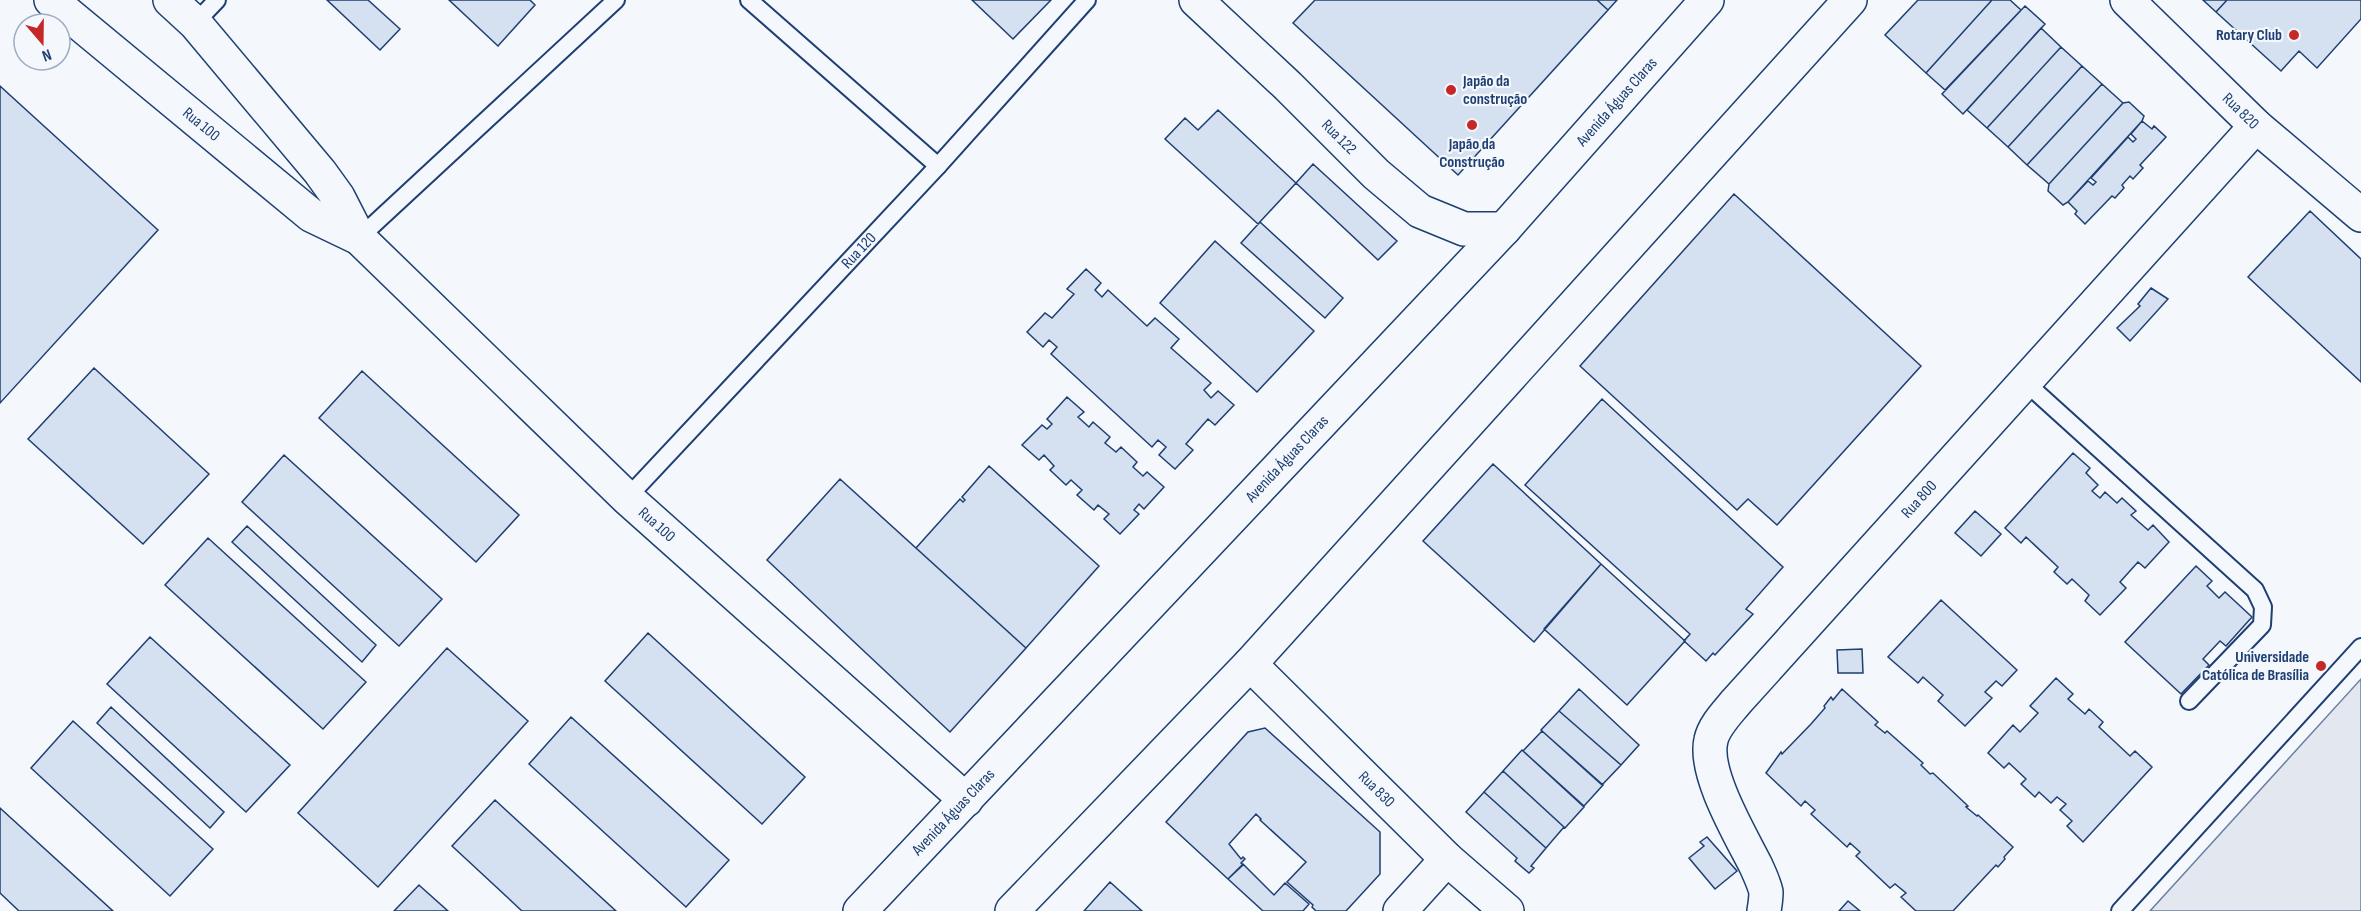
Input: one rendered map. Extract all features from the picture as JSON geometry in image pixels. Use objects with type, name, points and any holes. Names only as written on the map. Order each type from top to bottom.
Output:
[{"type":"street","name":"Rua 100","points":[[51,0],[311,215],[359,238],[627,498],[966,800]]},
{"type":"street","name":"Rua 100","points":[[170,0],[195,23],[320,172],[338,197],[359,238]]},
{"type":"street","name":"Rua 122","points":[[1196,0],[1288,86],[1376,174],[1420,211],[1464,229],[1504,229]]},
{"type":"street","name":"Avenida Águas Claras","points":[[860,911],[1504,229],[1707,0]]},
{"type":"street","points":[[1012,911],[1250,664],[1850,0]]},
{"type":"street","name":"Rua 820","points":[[2127,0],[2256,126],[2361,215]]},
{"type":"street","name":"Rua 800","points":[[1764,911],[1766,894],[1762,878],[1715,780],[1711,764],[1711,738],[1716,728],[1736,702],[2256,126]]},
{"type":"street","name":"Rua 830","points":[[1250,664],[1447,859],[1507,911]]},
{"type":"street","points":[[1400,911],[1447,859]]},
{"type":"lane","points":[[195,23],[217,0]]},
{"type":"lane","points":[[359,238],[616,0]]},
{"type":"lane","points":[[749,0],[938,166]]},
{"type":"lane","name":"Rua 120","points":[[627,498],[938,166],[1087,0]]},
{"type":"lane","points":[[2024,381],[2255,590],[2263,607],[2262,625],[2189,701]]},
{"type":"lane","points":[[2120,911],[2361,647]]},
{"type":"shaded area","points":[[2361,679],[2361,911],[2150,911]]},
{"type":"building","points":[[327,0],[368,0],[400,29],[380,50]]},
{"type":"building","points":[[449,0],[530,0],[535,5],[498,46]]},
{"type":"building","points":[[972,0],[1051,0],[1013,39]]},
{"type":"building","name":"Japão da construção","points":[[1315,0],[1597,0],[1608,10],[1458,175],[1293,23]]},
{"type":"building","points":[[1597,0],[1617,0],[1608,10]]},
{"type":"building","points":[[1918,0],[1992,0],[1926,73],[1885,35]]},
{"type":"building","points":[[1992,0],[2010,0],[2021,10],[1945,90],[1926,73]]},
{"type":"building","points":[[2203,0],[2227,0],[2216,12]]},
{"type":"building","name":"Rotary Club","points":[[2227,0],[2361,0],[2361,19],[2317,68],[2299,51],[2281,71],[2216,12]]},
{"type":"building","points":[[2025,6],[2045,24],[1963,114],[1942,94]]},
{"type":"building","points":[[2041,28],[2061,47],[1987,128],[1967,110]]},
{"type":"building","points":[[2061,47],[2082,66],[2008,147],[1987,128]]},
{"type":"building","points":[[2082,66],[2102,84],[2027,165],[2008,147]]},
{"type":"building","points":[[2102,84],[2123,103],[2049,184],[2027,165]]},
{"type":"building","points":[[0,86],[158,230],[0,403]]},
{"type":"building","points":[[2129,102],[2144,116],[2142,121],[2063,205],[2048,191],[2049,184],[2123,103]]},
{"type":"building","points":[[1218,110],[1296,183],[1258,224],[1165,139],[1185,118],[1198,130]]},
{"type":"building","points":[[2142,121],[2152,129],[2154,126],[2166,137],[2140,165],[2143,168],[2133,179],[2130,176],[2122,185],[2124,188],[2115,198],[2112,196],[2085,224],[2068,202],[2088,181],[2093,185],[2096,182],[2091,178],[2128,137],[2133,142],[2136,139],[2131,134]]},
{"type":"building","points":[[1313,164],[1397,241],[1378,260],[1296,183]]},
{"type":"building","points":[[1734,194],[1921,366],[1777,525],[1748,499],[1737,510],[1580,366]]},
{"type":"building","points":[[2310,211],[2361,259],[2361,382],[2248,277]]},
{"type":"building","points":[[2310,211],[2361,259],[2361,382],[2248,277]]},
{"type":"building","points":[[1260,222],[1343,298],[1325,318],[1241,243]]},
{"type":"building","points":[[1215,241],[1314,331],[1257,392],[1160,303]]},
{"type":"building","points":[[1086,269],[1101,283],[1095,290],[1102,297],[1108,290],[1147,326],[1155,318],[1179,339],[1171,348],[1211,383],[1204,390],[1211,398],[1218,391],[1234,405],[1215,425],[1208,419],[1186,444],[1193,450],[1175,469],[1159,455],[1166,447],[1158,440],[1152,447],[1051,354],[1057,347],[1049,340],[1043,347],[1027,332],[1045,313],[1052,318],[1074,294],[1067,289]]},
{"type":"building","points":[[2151,288],[2168,299],[2130,341],[2117,328],[2140,306],[2138,304]]},
{"type":"building","points":[[94,368],[209,474],[143,544],[28,439]]},
{"type":"building","points":[[362,371],[519,515],[476,562],[319,418]]},
{"type":"building","points":[[1067,397],[1084,412],[1078,417],[1089,427],[1093,422],[1110,437],[1105,443],[1116,452],[1121,447],[1137,462],[1133,467],[1143,476],[1147,472],[1164,487],[1144,509],[1139,504],[1134,510],[1139,514],[1120,534],[1104,519],[1109,514],[1098,505],[1094,510],[1077,495],[1082,490],[1071,480],[1066,485],[1050,470],[1054,466],[1044,455],[1039,460],[1022,445],[1042,425],[1047,429],[1052,424],[1047,419]]},
{"type":"building","points":[[1602,399],[1783,567],[1746,609],[1753,614],[1715,655],[1713,653],[1706,661],[1684,641],[1690,634],[1525,485]]},
{"type":"building","points":[[2073,453],[2090,468],[2086,473],[2098,485],[2092,491],[2100,498],[2105,492],[2117,503],[2122,498],[2136,511],[2131,515],[2148,530],[2153,525],[2169,542],[2145,568],[2138,562],[2120,582],[2126,588],[2100,615],[2085,601],[2089,595],[2072,579],[2067,584],[2054,572],[2058,567],[2026,537],[2021,543],[2005,528]]},
{"type":"building","points":[[284,455],[442,599],[399,646],[242,502]]},
{"type":"building","points":[[1493,464],[1601,564],[1534,642],[1423,541]]},
{"type":"building","points":[[989,466],[1099,566],[1026,648],[916,548],[960,499],[963,502],[965,500],[962,497]]},
{"type":"building","points":[[840,479],[1026,648],[950,732],[767,560]]},
{"type":"building","points":[[1975,511],[2001,534],[1981,556],[1955,533]]},
{"type":"building","points":[[247,526],[376,645],[362,662],[232,542]]},
{"type":"building","points":[[208,538],[366,682],[323,729],[165,585]]},
{"type":"building","points":[[1601,564],[1685,641],[1627,705],[1544,629]]},
{"type":"building","points":[[2196,566],[2212,581],[2207,586],[2219,598],[2225,592],[2252,617],[2226,646],[2220,641],[2203,659],[2209,665],[2181,694],[2125,642]]},
{"type":"building","points":[[1941,600],[2017,670],[2002,686],[1996,681],[1985,692],[1992,698],[1965,726],[1938,701],[1943,695],[1923,677],[1918,683],[1888,657]]},
{"type":"building","points":[[648,633],[805,777],[762,824],[605,681]]},
{"type":"building","points":[[150,637],[290,765],[246,812],[107,684]]},
{"type":"building","points":[[447,648],[528,721],[378,887],[298,813]]},
{"type":"building","points":[[1862,649],[1863,673],[1838,673],[1837,650]]},
{"type":"building","points":[[2056,678],[2073,694],[2068,699],[2085,714],[2089,709],[2103,722],[2099,727],[2130,756],[2135,751],[2152,767],[2083,842],[2067,826],[2072,821],[2060,810],[2066,804],[2057,797],[2051,803],[2039,792],[2035,797],[2021,784],[2026,779],[2009,763],[2004,768],[1988,753],[2013,725],[2020,732],[2038,713],[2030,706]]},
{"type":"building","points":[[1579,689],[1639,745],[1621,765],[1559,711]]},
{"type":"building","points":[[1842,689],[1878,722],[1875,725],[1885,733],[1887,731],[1923,763],[1921,765],[1930,774],[1933,773],[1968,806],[1966,807],[2013,847],[1998,867],[1996,865],[1953,911],[1916,911],[1901,897],[1906,893],[1895,884],[1890,888],[1856,856],[1860,852],[1850,843],[1847,847],[1811,814],[1815,810],[1805,801],[1801,806],[1766,773],[1781,752],[1782,754],[1811,724],[1831,697],[1833,700]]},
{"type":"building","points":[[111,707],[224,812],[210,828],[97,723]]},
{"type":"building","points":[[1559,711],[1621,765],[1602,785],[1541,730]]},
{"type":"building","points":[[571,717],[729,860],[686,907],[529,764]]},
{"type":"building","points":[[73,721],[213,849],[170,896],[31,768]]},
{"type":"building","points":[[1265,728],[1380,832],[1380,874],[1346,911],[1316,911],[1313,905],[1287,882],[1306,862],[1256,814],[1229,844],[1241,859],[1243,857],[1245,859],[1241,863],[1243,865],[1228,879],[1166,822],[1248,732]]},
{"type":"building","points":[[1542,731],[1603,785],[1584,806],[1523,751]]},
{"type":"building","points":[[1522,750],[1584,807],[1565,828],[1503,771]]},
{"type":"building","points":[[1503,771],[1564,827],[1546,848],[1484,792]]},
{"type":"building","points":[[1484,792],[1546,848],[1531,866],[1534,868],[1529,873],[1515,861],[1517,858],[1466,812]]},
{"type":"building","points":[[495,800],[616,911],[522,911],[452,846]]},
{"type":"building","points":[[0,808],[113,911],[19,911],[0,893]]},
{"type":"building","points":[[1707,837],[1737,871],[1715,889],[1689,858],[1704,846],[1700,842]]},
{"type":"building","points":[[1243,864],[1274,895],[1285,883],[1309,904],[1303,911],[1263,911],[1228,879]]},
{"type":"building","points":[[1110,882],[1142,911],[1084,911]]},
{"type":"building","points":[[420,886],[448,911],[394,911]]},
{"type":"building","points":[[1848,901],[1860,911],[1839,911]]},
{"type":"place","name":"Rotary Club","points":[[2294,35]]},
{"type":"place","name":"Japão da construção","points":[[1451,90]]},
{"type":"place","name":"Japão da Construção","points":[[1472,125]]},
{"type":"place","name":"Universidade Católica de Brasília","points":[[2321,666]]}]
